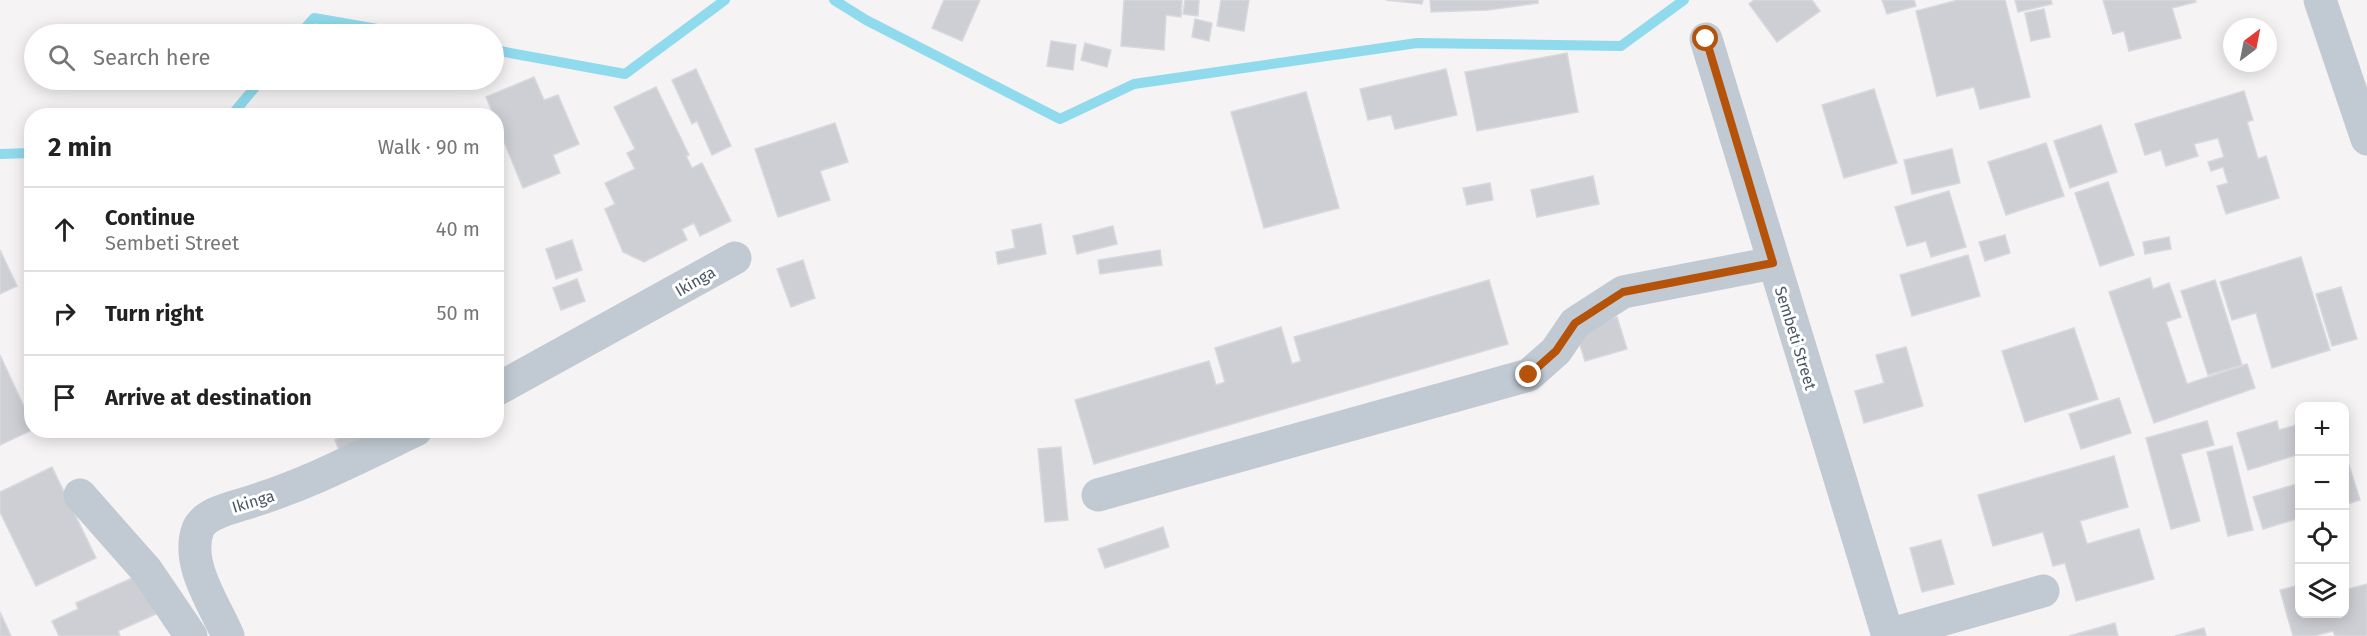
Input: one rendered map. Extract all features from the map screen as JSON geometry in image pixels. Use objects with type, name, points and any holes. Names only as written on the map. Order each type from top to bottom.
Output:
[{"type":"street","points":[[2320,0],[2367,138]]},
{"type":"street","name":"Sembeti Street","points":[[1706,39],[1888,636]]},
{"type":"street","name":"Ikinga","points":[[504,386],[735,258]]},
{"type":"street","points":[[1098,495],[1529,375],[1556,351],[1575,323],[1623,292],[1773,263]]},
{"type":"street","name":"Ikinga","points":[[228,636],[196,563],[194,547],[199,527],[218,512],[286,491],[399,438]]},
{"type":"street","points":[[80,495],[147,571],[191,636]]},
{"type":"street","points":[[1888,636],[2043,591]]},
{"type":"building","points":[[944,0],[980,0],[962,41],[932,28]]},
{"type":"building","points":[[1124,0],[1182,0],[1181,17],[1166,15],[1164,50],[1121,46]]},
{"type":"building","points":[[1185,0],[1199,0],[1198,16],[1183,14]]},
{"type":"building","points":[[1221,0],[1249,0],[1244,31],[1217,26]]},
{"type":"building","points":[[1386,0],[1423,0],[1422,4]]},
{"type":"building","points":[[1430,0],[1538,0],[1538,3],[1488,10],[1431,12]]},
{"type":"building","points":[[1754,0],[1812,0],[1820,11],[1777,42],[1749,4]]},
{"type":"building","points":[[1882,0],[1914,0],[1916,6],[1887,14]]},
{"type":"building","points":[[1958,0],[2005,0],[2030,97],[1980,109],[1974,87],[1937,96],[1916,11]]},
{"type":"building","points":[[2015,0],[2051,0],[2052,4],[2018,12]]},
{"type":"building","points":[[2103,0],[2195,0],[2196,2],[2172,8],[2181,38],[2129,51],[2124,31],[2113,34]]},
{"type":"building","points":[[2044,9],[2050,37],[2031,41],[2025,13]]},
{"type":"building","points":[[1195,19],[1212,23],[1209,41],[1192,37]]},
{"type":"building","points":[[1051,41],[1076,45],[1073,70],[1047,66]]},
{"type":"building","points":[[1085,43],[1111,50],[1107,67],[1081,60]]},
{"type":"building","points":[[1567,53],[1578,112],[1477,131],[1465,72]]},
{"type":"building","points":[[696,69],[731,146],[712,155],[697,121],[692,124],[672,80]]},
{"type":"building","points":[[1446,69],[1457,115],[1395,129],[1391,115],[1368,120],[1360,89]]},
{"type":"building","points":[[534,77],[544,100],[558,95],[579,144],[553,155],[560,173],[523,188],[504,142],[504,108],[491,108],[486,97]]},
{"type":"building","points":[[656,87],[689,155],[686,156],[692,168],[702,163],[731,221],[700,236],[694,223],[682,229],[687,240],[644,262],[623,252],[605,209],[615,204],[605,183],[635,169],[627,153],[635,149],[614,107]]},
{"type":"building","points":[[1874,89],[1897,163],[1844,178],[1822,105]]},
{"type":"building","points":[[2244,91],[2253,120],[2247,122],[2258,159],[2266,156],[2279,198],[2226,214],[2217,186],[2228,183],[2223,167],[2211,171],[2208,162],[2224,157],[2218,138],[2194,144],[2198,156],[2166,166],[2161,150],[2145,155],[2135,124]]},
{"type":"building","points":[[1306,92],[1339,208],[1264,228],[1231,112]]},
{"type":"building","points":[[835,123],[848,162],[820,171],[830,200],[778,217],[755,149]]},
{"type":"building","points":[[2101,125],[2117,172],[2070,188],[2054,141]]},
{"type":"building","points":[[2046,143],[2064,196],[2006,215],[1988,162]]},
{"type":"building","points":[[1952,149],[1960,183],[1912,194],[1904,160]]},
{"type":"building","points":[[1593,176],[1599,204],[1537,217],[1531,190]]},
{"type":"building","points":[[2108,182],[2134,255],[2100,266],[2075,193]]},
{"type":"building","points":[[1490,183],[1493,200],[1467,205],[1463,188]]},
{"type":"building","points":[[1949,191],[1966,247],[1931,257],[1926,241],[1907,246],[1895,207]]},
{"type":"building","points":[[1041,224],[1046,254],[998,264],[996,252],[1015,248],[1012,230]]},
{"type":"building","points":[[1113,226],[1117,244],[1077,254],[1073,236]]},
{"type":"building","points":[[2005,235],[2010,253],[1985,261],[1979,242]]},
{"type":"building","points":[[2169,237],[2171,249],[2145,254],[2143,242]]},
{"type":"building","points":[[572,240],[582,270],[556,279],[546,249]]},
{"type":"building","points":[[0,250],[17,286],[0,294]]},
{"type":"building","points":[[1160,250],[1162,265],[1100,274],[1098,260]]},
{"type":"building","points":[[1968,255],[1980,296],[1912,316],[1900,275]]},
{"type":"building","points":[[2301,257],[2330,350],[2272,368],[2256,313],[2232,320],[2220,282]]},
{"type":"building","points":[[803,260],[815,298],[791,307],[777,269]]},
{"type":"building","points":[[2150,278],[2153,289],[2169,283],[2181,317],[2166,322],[2187,384],[2247,364],[2255,388],[2154,423],[2109,292]]},
{"type":"building","points":[[577,279],[585,301],[561,310],[553,288]]},
{"type":"building","points":[[1489,280],[1508,344],[1094,464],[1075,400],[1209,361],[1216,385],[1225,382],[1215,348],[1281,327],[1292,364],[1301,361],[1294,337]]},
{"type":"building","points":[[2215,280],[2242,365],[2208,375],[2181,291]]},
{"type":"building","points":[[2341,287],[2357,339],[2332,346],[2316,294]]},
{"type":"building","points":[[1617,317],[1627,349],[1585,361],[1575,329]]},
{"type":"building","points":[[2074,328],[2098,399],[2025,422],[2002,351]]},
{"type":"building","points":[[1906,347],[1923,406],[1864,423],[1855,391],[1884,383],[1876,355]]},
{"type":"building","points":[[0,355],[24,407],[24,434],[0,445]]},
{"type":"building","points":[[2119,398],[2131,433],[2081,449],[2069,414]]},
{"type":"building","points":[[2207,421],[2214,445],[2181,454],[2200,521],[2171,529],[2146,438]]},
{"type":"building","points":[[2277,421],[2279,430],[2295,425],[2295,456],[2248,470],[2237,433]]},
{"type":"building","points":[[375,438],[376,440],[341,455],[335,440]]},
{"type":"building","points":[[2232,446],[2253,530],[2228,536],[2207,452]]},
{"type":"building","points":[[1061,447],[1068,520],[1045,522],[1038,449]]},
{"type":"building","points":[[2114,456],[2128,507],[2080,521],[2087,544],[2139,529],[2154,579],[2076,601],[2065,563],[2053,566],[2043,532],[1993,546],[1978,495]]},
{"type":"building","points":[[2349,465],[2360,500],[2349,503]]},
{"type":"building","points":[[52,467],[96,558],[36,586],[0,512],[0,492]]},
{"type":"building","points":[[2295,484],[2295,519],[2263,529],[2253,497]]},
{"type":"building","points":[[1163,527],[1169,547],[1105,568],[1098,549]]},
{"type":"building","points":[[1941,540],[1954,584],[1922,592],[1910,548]]},
{"type":"building","points":[[139,575],[156,614],[118,631],[120,636],[59,636],[52,621],[78,609],[76,603]]},
{"type":"building","points":[[2367,584],[2367,636],[2335,636],[2333,631],[2314,636],[2293,636],[2280,590],[2295,586],[2295,618],[2349,618],[2349,589]]},
{"type":"building","points":[[0,612],[11,636],[0,636]]},
{"type":"building","points":[[2115,623],[2118,636],[2069,636]]},
{"type":"building","points":[[2204,628],[2206,636],[2175,636]]},
{"type":"waterway","points":[[504,52],[625,74],[725,0]]},
{"type":"waterway","points":[[834,0],[866,20],[1060,119],[1134,84],[1417,43],[1621,46],[1684,0]]},
{"type":"waterway","points":[[309,24],[314,18],[348,24]]},
{"type":"waterway","points":[[238,108],[253,90]]},
{"type":"waterway","points":[[0,154],[24,153]]},
{"type":"route","points":[[1529,375],[1556,351],[1575,323],[1623,292],[1773,263],[1706,39]]}]
